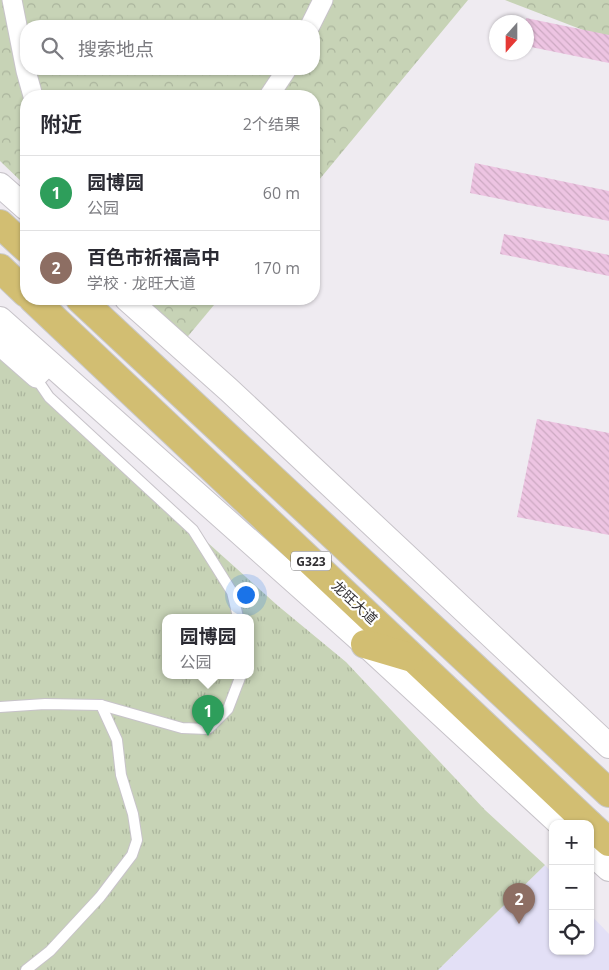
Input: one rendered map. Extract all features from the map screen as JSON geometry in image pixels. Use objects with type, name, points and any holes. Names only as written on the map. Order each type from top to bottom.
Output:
[{"type":"highway","points":[[0,224],[20,242]]},
{"type":"highway","points":[[0,268],[20,287]]},
{"type":"highway","name":"龙旺大道","points":[[39,305],[586,820]]},
{"type":"highway","name":"G323","points":[[86,305],[609,793]]},
{"type":"highway","points":[[365,644],[414,658]]},
{"type":"highway","name":"龙旺大道","points":[[594,828],[609,842]]},
{"type":"street","points":[[12,0],[20,41]]},
{"type":"street","points":[[313,20],[323,0]]},
{"type":"street","points":[[27,75],[31,90]]},
{"type":"street","points":[[273,90],[283,75]]},
{"type":"street","points":[[0,185],[20,203]]},
{"type":"street","points":[[134,305],[229,390],[609,746]]},
{"type":"street","points":[[0,319],[43,371],[365,644],[556,820]]},
{"type":"street","points":[[0,338],[2,348],[43,371]]},
{"type":"street","points":[[594,856],[609,869]]},
{"type":"lane","points":[[43,371],[49,397],[193,530],[232,592],[237,614]]},
{"type":"lane","points":[[0,707],[45,704],[100,705],[182,728],[208,729],[228,709],[239,679]]},
{"type":"lane","points":[[26,970],[50,951],[100,897],[132,855],[137,840],[133,814],[121,776],[117,740],[100,705]]},
{"type":"shaded area","points":[[545,865],[549,870],[549,955],[594,955],[594,918],[609,934],[609,970],[438,970]]},
{"type":"green space","points":[[0,0],[468,0],[320,179],[320,90],[20,90],[20,180],[0,161]]},
{"type":"green space","points":[[505,0],[609,0],[609,40]]},
{"type":"green space","points":[[147,305],[214,305],[184,341]]},
{"type":"green space","points":[[0,356],[277,605],[346,662],[485,810],[545,865],[438,970],[0,970]]},
{"type":"building","points":[[534,20],[609,35],[609,63],[534,48]]},
{"type":"building","points":[[475,163],[609,191],[609,221],[470,193]]},
{"type":"building","points":[[504,234],[609,255],[609,276],[500,254]]},
{"type":"building","points":[[537,419],[609,433],[609,535],[517,517]]},
{"type":"place","name":"园博园","points":[[208,736]]},
{"type":"place","name":"百色市祈福高中","points":[[519,924]]}]
